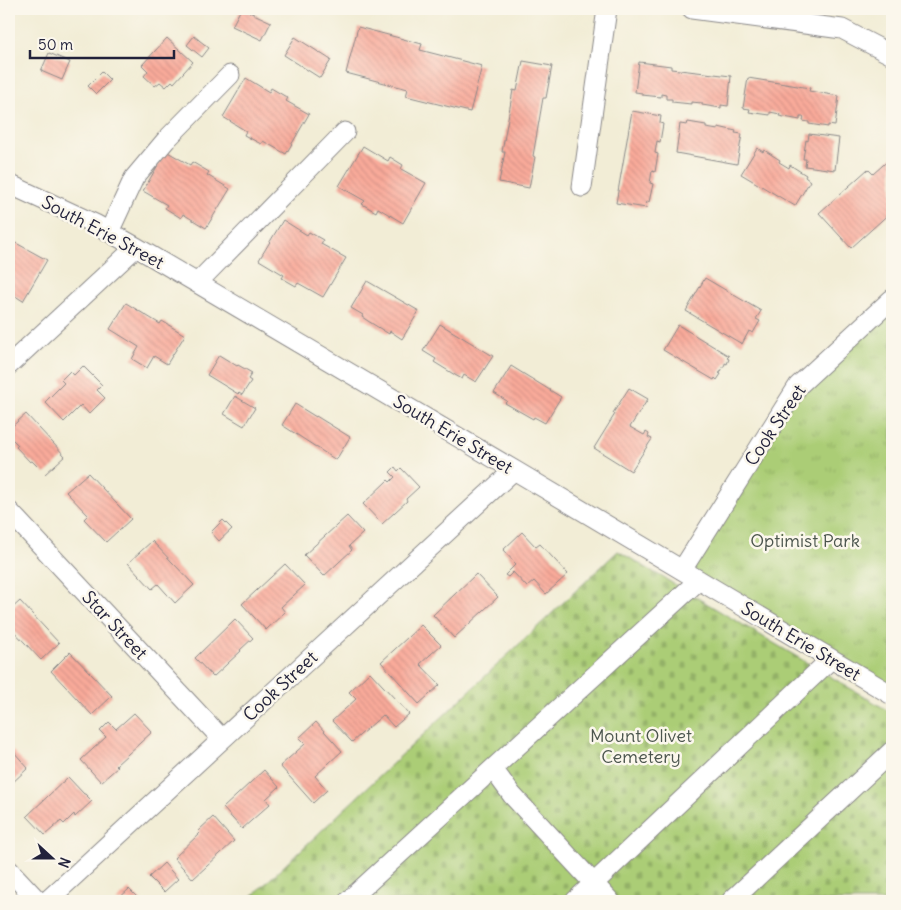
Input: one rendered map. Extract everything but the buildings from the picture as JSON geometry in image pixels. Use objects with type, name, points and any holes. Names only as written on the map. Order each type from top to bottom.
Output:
[{"type":"street","points":[[582,187],[607,9]]},
{"type":"street","points":[[692,9],[842,29],[892,56]]},
{"type":"street","points":[[109,232],[134,178],[166,140],[230,75]]},
{"type":"street","points":[[197,283],[345,132]]},
{"type":"street","name":"South Erie Street","points":[[9,184],[95,224],[136,247],[892,696]]},
{"type":"street","points":[[9,364],[136,247]]},
{"type":"street","name":"Cook Street","points":[[682,570],[798,386],[892,299]]},
{"type":"street","name":"Cook Street","points":[[47,901],[514,470]]},
{"type":"street","name":"Star Street","points":[[9,511],[222,739]]},
{"type":"street","points":[[354,899],[493,768],[698,580]]},
{"type":"street","points":[[575,901],[831,659]]},
{"type":"street","points":[[731,901],[892,751]]},
{"type":"street","points":[[493,768],[512,795],[610,901]]},
{"type":"street","points":[[9,870],[38,901]]},
{"type":"green space","name":"Optimist Park","points":[[892,299],[892,695],[682,570],[798,386]]},
{"type":"green space","name":"Mount Olivet Cemetery","points":[[618,551],[892,713],[892,901],[247,901]]}]
